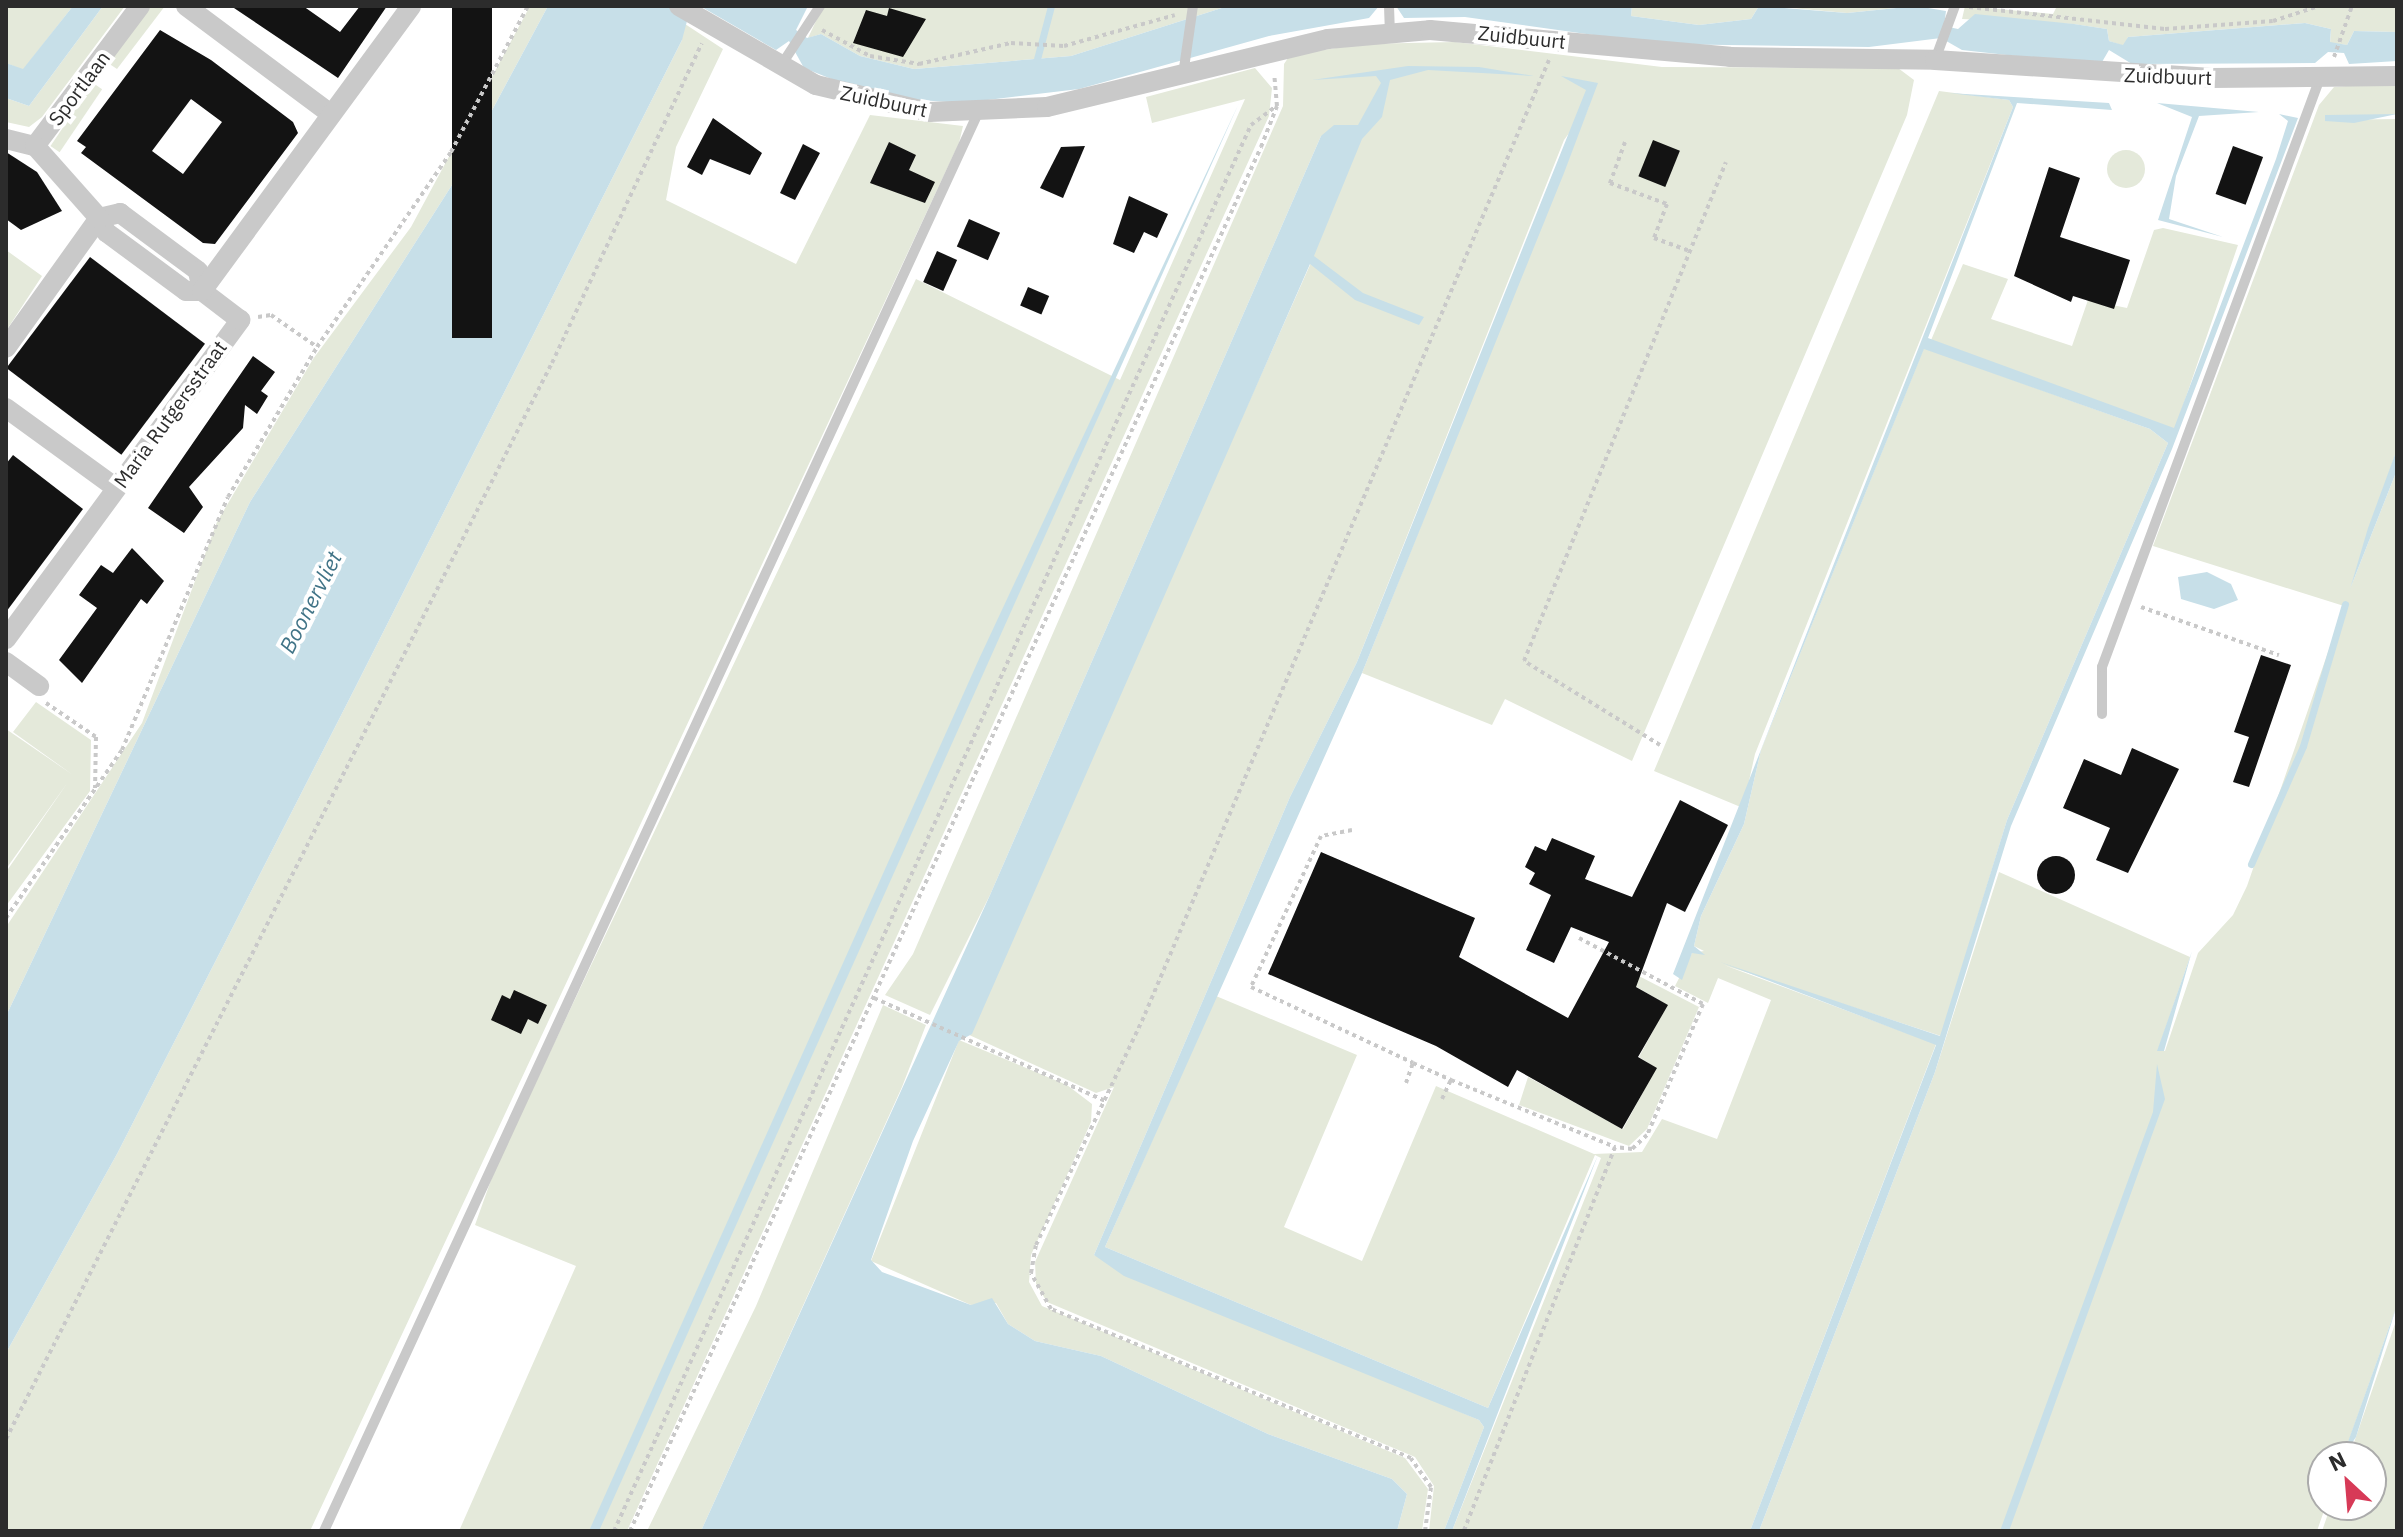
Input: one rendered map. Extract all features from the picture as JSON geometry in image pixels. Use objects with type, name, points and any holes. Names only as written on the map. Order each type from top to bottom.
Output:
[{"type":"street","name":"Sportlaan","points":[[6,139],[35,146],[140,6]]},
{"type":"street","points":[[186,6],[331,114]]},
{"type":"street","points":[[35,146],[99,218],[106,232],[186,291],[202,291],[411,6]]},
{"type":"street","name":"Zuidbuurt","points":[[684,10],[779,68],[870,102],[978,113],[1047,107],[1184,68],[1390,31],[1553,40],[1730,57],[1935,60],[2136,75],[2397,76]]},
{"type":"street","points":[[6,348],[99,218]]},
{"type":"street","name":"Maria Rutgersstraat","points":[[6,639],[240,320],[202,291]]},
{"type":"street","points":[[6,408],[116,488]]},
{"type":"street","points":[[6,662],[39,686]]},
{"type":"lane","points":[[779,68],[820,6]]},
{"type":"lane","points":[[1389,6],[1390,31]]},
{"type":"lane","points":[[1935,60],[1946,42],[1955,6]]},
{"type":"lane","points":[[1184,68],[1192,11]]},
{"type":"lane","points":[[2102,714],[2102,667],[2320,78]]},
{"type":"lane","points":[[324,1531],[978,113]]},
{"type":"path","points":[[1967,6],[2165,29],[2273,21],[2319,6]]},
{"type":"path","points":[[2341,33],[2352,6]]},
{"type":"path","points":[[6,918],[95,791],[143,712],[203,545],[317,347],[451,152],[525,7]]},
{"type":"path","points":[[811,21],[870,56],[919,64],[1031,44],[1047,45],[1192,11]]},
{"type":"path","points":[[6,1439],[552,363],[711,27]]},
{"type":"path","points":[[1425,1531],[1431,1487],[1403,1453],[1042,1301],[1031,1273],[1036,1245],[1105,1101],[1544,83],[1553,40]]},
{"type":"path","points":[[630,1531],[1277,106],[1268,52]]},
{"type":"path","points":[[614,1531],[1251,125],[1277,106]]},
{"type":"path","points":[[1625,142],[1610,183],[1667,204],[1654,238],[1690,251]]},
{"type":"path","points":[[1660,745],[1524,661],[1726,162]]},
{"type":"path","points":[[271,315],[317,347]]},
{"type":"path","points":[[2131,589],[2144,609],[2279,655]]},
{"type":"path","points":[[39,686],[34,694],[96,737],[95,791]]},
{"type":"path","points":[[1352,830],[1321,836],[1251,987],[1451,1080],[1615,1147],[1632,1149],[1647,1135],[1703,1004],[1579,938]]},
{"type":"path","points":[[873,998],[1105,1101]]},
{"type":"path","points":[[1406,1083],[1413,1063]]},
{"type":"path","points":[[1442,1099],[1451,1080]]},
{"type":"path","points":[[1464,1531],[1615,1147]]},
{"type":"shaded area","points":[[6,6],[73,6],[23,70],[6,63]]},
{"type":"shaded area","points":[[103,6],[125,6],[42,117],[29,127],[6,122],[6,98],[29,106]]},
{"type":"shaded area","points":[[151,6],[165,6],[117,69],[108,63]]},
{"type":"shaded area","points":[[530,6],[548,6],[452,185],[250,502],[6,1016],[6,927],[142,723],[217,522],[313,359],[411,227]]},
{"type":"shaded area","points":[[823,6],[1228,6],[1071,56],[914,69],[860,56],[821,34],[808,38]]},
{"type":"shaded area","points":[[1632,6],[1759,6],[1751,19],[1699,25],[1631,16]]},
{"type":"shaded area","points":[[1771,6],[1915,6],[1847,13]]},
{"type":"shaded area","points":[[1965,6],[2053,14],[2057,6],[2397,6],[2397,32],[2354,31],[2347,45],[2330,43],[2331,29],[2305,23],[2128,37],[2124,46],[2109,41],[2107,29],[2073,24],[1962,19]]},
{"type":"shaded area","points":[[682,22],[723,49],[676,147],[666,200],[796,264],[870,115],[963,126],[959,143],[310,1531],[6,1531],[6,1353],[117,1154],[355,688],[682,40]]},
{"type":"shaded area","points":[[1455,42],[1662,67],[1898,68],[1914,80],[1907,115],[1632,761],[1505,699],[1492,725],[1362,673],[1589,106],[1564,140],[1357,662],[1290,797],[1094,1255],[1479,1420],[1484,1427],[1444,1531],[1429,1531],[1434,1486],[1415,1457],[1047,1302],[1036,1284],[1035,1262],[1114,1087],[1096,1093],[967,1034],[1314,256],[1321,136],[990,895],[930,1015],[885,995],[913,954],[1283,106],[1284,64],[1290,55],[1362,44]]},
{"type":"shaded area","points":[[1255,68],[1272,88],[1269,116],[627,1531],[459,1531],[576,1266],[475,1225],[496,1166],[916,279],[1120,380],[1245,99],[1152,123],[1146,97]]},
{"type":"shaded area","points":[[2397,82],[2397,114],[2325,120],[2397,119],[2397,449],[2350,589],[2397,470],[2397,1305],[2349,1441],[2307,1441],[2307,1521],[2320,1521],[2317,1531],[1759,1531],[1935,1072],[1999,872],[2190,957],[2158,1050],[2165,1051],[2198,953],[2233,915],[2247,886],[2344,606],[2153,546],[2319,105],[2334,87]]},
{"type":"shaded area","points":[[93,83],[102,89],[60,152],[51,146]]},
{"type":"shaded area","points":[[1939,91],[2009,100],[2013,107],[1755,754],[1743,808],[1654,771]]},
{"type":"shaded area","points":[[2126,150],[2140,155],[2145,169],[2140,183],[2126,188],[2112,183],[2107,169],[2112,155]]},
{"type":"shaded area","points":[[2163,228],[2238,245],[2173,435],[1929,345],[1963,264],[2008,279],[1991,319],[2072,346],[2088,300],[2127,308],[2154,230]]},
{"type":"shaded area","points":[[6,250],[42,276],[6,331],[7,264]]},
{"type":"shaded area","points":[[1924,348],[2150,429],[2168,443],[2007,820],[1941,1036],[1724,965],[1936,1044],[1750,1531],[1452,1531],[1601,1158],[1595,1155],[1488,1408],[1105,1247],[1216,996],[1357,1055],[1284,1227],[1362,1261],[1436,1086],[1594,1154],[1642,1152],[1662,1119],[1717,1139],[1771,1000],[1718,978],[1708,1003],[1675,986],[1692,953],[1704,951],[1694,946],[1701,916],[1744,824],[1761,750]]},
{"type":"shaded area","points":[[36,702],[91,740],[90,791],[6,906],[6,872],[68,782],[6,869],[6,729],[73,775],[13,732]]},
{"type":"shaded area","points":[[1602,957],[1699,1007],[1647,1129],[1629,1146],[1519,1105],[1528,1077],[1623,1129],[1656,1068],[1639,1057],[1667,1005],[1598,964]]},
{"type":"shaded area","points":[[883,1005],[926,1025],[902,1087],[701,1531],[647,1531],[756,1306]]},
{"type":"shaded area","points":[[959,1040],[1067,1085],[1092,1104],[1091,1122],[1031,1255],[1029,1282],[1042,1306],[1405,1458],[1428,1489],[1422,1531],[1397,1531],[1407,1494],[1392,1479],[1268,1434],[1101,1356],[1035,1341],[1008,1324],[996,1303],[971,1305],[871,1261]]},
{"type":"shaded area","points":[[2397,1318],[2397,1531],[2322,1531],[2325,1521],[2387,1521],[2387,1441],[2355,1441]]},
{"type":"water","points":[[73,6],[103,6],[29,106],[6,98],[6,63],[23,69]]},
{"type":"water","name":"Boonervliet","points":[[548,6],[691,6],[682,40],[355,688],[117,1154],[6,1353],[6,1016],[250,502],[452,185]]},
{"type":"water","points":[[700,6],[808,6],[796,30],[807,38],[821,34],[860,56],[914,69],[1071,56],[1228,6],[1379,6],[1369,18],[1269,36],[1079,89],[963,103],[904,99],[839,82],[804,68],[789,41],[776,50]]},
{"type":"water","points":[[1396,6],[1632,6],[1631,16],[1699,25],[1751,19],[1759,6],[1847,13],[1916,6],[1946,11],[1944,26],[1958,29],[1975,14],[2107,29],[2109,41],[2123,45],[2128,37],[2305,23],[2331,29],[2330,42],[2347,45],[2354,31],[2397,32],[2397,61],[2349,64],[2344,53],[2328,52],[2315,63],[2132,64],[2109,50],[2102,62],[2062,61],[1962,50],[1941,38],[1869,47],[1658,44],[1465,17],[1404,18]]},
{"type":"water","points":[[1408,66],[1479,67],[1534,76],[1428,70],[1390,80],[1382,117],[1362,139],[1314,256],[1363,293],[1424,317],[1419,325],[1355,300],[1310,264],[972,1034],[959,1041],[913,1141],[871,1260],[882,1272],[971,1305],[992,1298],[1008,1324],[1035,1341],[1101,1356],[1268,1434],[1392,1479],[1407,1494],[1397,1531],[701,1531],[990,895],[1321,136],[1334,125],[1358,125],[1381,83],[1376,76],[1312,80]]},
{"type":"water","points":[[1561,76],[1598,83],[1564,173],[1362,673],[1105,1247],[1488,1408],[1598,1155],[1452,1531],[1444,1531],[1484,1427],[1479,1420],[1124,1276],[1094,1255],[1290,797],[1357,662],[1586,90]]},
{"type":"water","points":[[1949,93],[2109,103],[2112,110],[2017,103],[1928,338],[2174,428],[2276,159],[2288,121],[2279,114],[2298,118],[2172,449],[2011,826],[1935,1072],[1759,1531],[1750,1531],[1936,1045],[1720,962],[1940,1036],[2007,820],[2168,443],[2150,429],[1924,349],[1761,750],[1744,824],[1701,916],[1694,946],[1705,955],[1692,953],[1682,980],[1673,974],[2013,107],[2009,100]]},
{"type":"water","points":[[1239,103],[599,1531],[589,1531],[979,659]]},
{"type":"water","points":[[2157,103],[2259,112],[2199,116],[2176,176],[2169,219],[2223,237],[2158,220],[2192,117]]},
{"type":"water","points":[[2397,114],[2354,123],[2325,121],[2325,115]]},
{"type":"water","points":[[2397,449],[2397,470],[2350,589],[2368,528]]},
{"type":"water","points":[[2207,572],[2231,584],[2238,600],[2214,609],[2181,599],[2178,577]]},
{"type":"water","points":[[2192,951],[2164,1051],[2157,1051],[2190,957]]},
{"type":"water","points":[[2157,1064],[2165,1099],[2009,1531],[2000,1531],[2153,1112]]},
{"type":"water","points":[[2397,1305],[2356,1437],[2348,1441]]},
{"type":"building","points":[[231,6],[303,6],[340,32],[360,6],[387,6],[338,78]]},
{"type":"building","points":[[452,6],[492,6],[492,338],[452,338]]},
{"type":"building","points":[[889,8],[926,19],[903,57],[853,43],[866,10],[887,16]]},
{"type":"building","points":[[160,30],[211,60],[293,122],[298,133],[215,244],[203,243],[81,153],[86,147],[77,141]],"holes":[[[191,99],[222,122],[183,174],[152,151]]]},
{"type":"building","points":[[713,118],[762,153],[750,175],[710,159],[702,175],[687,167]]},
{"type":"building","points":[[1653,140],[1680,151],[1665,187],[1638,176]]},
{"type":"building","points":[[889,142],[916,155],[909,170],[935,182],[925,203],[870,183]]},
{"type":"building","points":[[803,144],[820,153],[795,200],[780,193]]},
{"type":"building","points":[[1085,146],[1063,198],[1040,188],[1061,147]]},
{"type":"building","points":[[2233,146],[2263,157],[2246,205],[2216,194]]},
{"type":"building","points":[[6,152],[37,172],[62,211],[21,230],[6,219]]},
{"type":"building","points":[[2049,167],[2080,178],[2060,237],[2130,260],[2114,309],[2073,296],[2071,302],[2014,276]]},
{"type":"building","points":[[1129,196],[1168,214],[1157,238],[1144,232],[1134,253],[1113,244]]},
{"type":"building","points":[[969,219],[1000,233],[988,260],[957,246]]},
{"type":"building","points":[[937,251],[957,260],[943,291],[923,282]]},
{"type":"building","points":[[90,257],[205,344],[121,455],[6,368]]},
{"type":"building","points":[[1028,287],[1049,296],[1041,314],[1020,305]]},
{"type":"building","points":[[253,356],[275,372],[261,391],[268,396],[257,414],[245,405],[243,428],[189,487],[203,507],[184,533],[148,508]]},
{"type":"building","points":[[13,455],[83,509],[6,612],[6,464]]},
{"type":"building","points":[[132,548],[164,581],[147,604],[141,599],[82,683],[59,660],[97,608],[79,595],[101,565],[113,573]]},
{"type":"building","points":[[2261,655],[2291,665],[2249,787],[2233,782],[2249,737],[2234,732]]},
{"type":"building","points":[[2132,748],[2179,769],[2128,873],[2096,860],[2110,828],[2063,808],[2084,759],[2121,775]]},
{"type":"building","points":[[1680,800],[1728,825],[1685,912],[1667,903],[1636,987],[1668,1005],[1638,1057],[1657,1068],[1622,1129],[1517,1070],[1508,1087],[1436,1046],[1268,974],[1321,852],[1475,918],[1459,957],[1568,1018],[1609,942],[1571,927],[1554,963],[1526,950],[1551,895],[1529,884],[1535,873],[1525,867],[1535,846],[1546,851],[1552,838],[1595,856],[1585,879],[1632,897]]},
{"type":"building","points":[[2056,856],[2070,861],[2075,875],[2070,889],[2056,894],[2042,889],[2037,875],[2042,861]]},
{"type":"building","points":[[514,990],[547,1005],[538,1024],[528,1019],[521,1034],[491,1020],[502,995],[510,999]]},
{"type":"waterway","points":[[1037,59],[1051,6]]},
{"type":"waterway","points":[[2251,864],[2303,746],[2345,604]]}]
